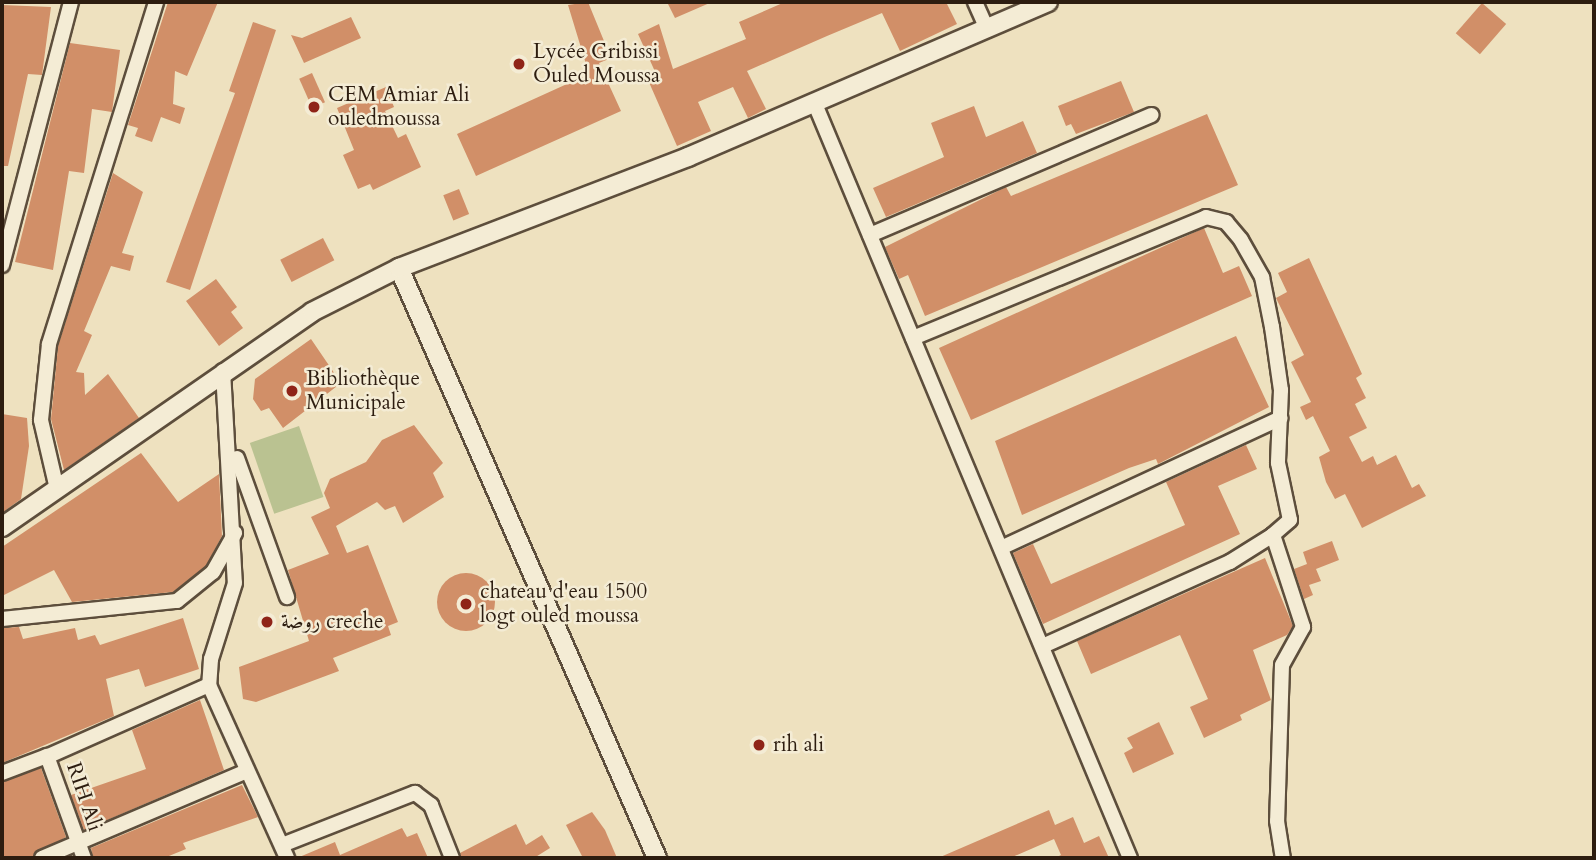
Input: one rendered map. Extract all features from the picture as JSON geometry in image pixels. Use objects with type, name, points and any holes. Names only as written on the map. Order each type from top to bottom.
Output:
[{"type":"street","points":[[2,265],[71,2]]},
{"type":"street","points":[[57,489],[41,421],[49,344],[156,2]]},
{"type":"street","points":[[975,2],[987,29]]},
{"type":"street","points":[[2,527],[223,371],[312,312],[399,268],[815,104],[1048,2]]},
{"type":"street","points":[[815,104],[1045,645],[1130,858]]},
{"type":"street","points":[[870,235],[1151,116]]},
{"type":"street","points":[[913,338],[1206,217],[1226,222],[1262,277],[1281,418],[1279,463],[1290,520],[1273,535],[1230,562],[1045,645]]},
{"type":"street","points":[[399,268],[657,858]]},
{"type":"street","points":[[223,371],[232,447],[237,530],[235,583],[211,659],[209,685],[245,772],[285,852],[415,793],[430,805],[452,858]]},
{"type":"street","points":[[1003,547],[1281,418]]},
{"type":"street","points":[[232,447],[287,597]]},
{"type":"street","points":[[2,619],[177,601],[213,572],[237,530]]},
{"type":"street","points":[[1273,535],[1303,627],[1282,665],[1277,821],[1283,858]]},
{"type":"street","points":[[44,758],[209,685]]},
{"type":"street","name":"RIH Ali","points":[[2,773],[44,758],[81,852]]},
{"type":"street","points":[[42,858],[81,852],[245,772]]},
{"type":"green space","points":[[299,426],[323,497],[274,514],[250,443]]},
{"type":"building","points":[[168,2],[218,2],[187,76],[175,71],[173,104],[185,108],[180,124],[161,117],[152,142],[135,136],[138,128],[128,125]]},
{"type":"building","points":[[588,2],[611,58],[599,63],[621,111],[476,176],[457,134],[589,74],[568,5]]},
{"type":"building","points":[[667,2],[712,2],[675,18]]},
{"type":"building","points":[[785,2],[946,2],[957,24],[900,51],[882,13],[827,36],[747,71],[766,109],[748,118],[733,87],[698,102],[711,131],[677,146],[648,80],[657,76],[638,34],[659,24],[673,69],[746,39],[739,22]]},
{"type":"building","points":[[1482,3],[1506,24],[1480,54],[1456,33]]},
{"type":"building","points":[[2,5],[51,7],[42,75],[28,74],[8,166],[2,166]]},
{"type":"building","points":[[351,17],[361,38],[304,63],[291,35],[302,38]]},
{"type":"building","points":[[253,22],[276,30],[190,290],[166,282],[235,93],[229,91]]},
{"type":"building","points":[[70,43],[120,50],[112,112],[92,109],[84,173],[69,171],[53,270],[15,262]]},
{"type":"building","points":[[312,73],[325,102],[312,108],[299,79]]},
{"type":"building","points":[[1121,81],[1134,112],[1076,134],[1071,124],[1066,126],[1058,106]]},
{"type":"building","points":[[386,87],[394,107],[385,111],[398,138],[406,134],[421,167],[373,190],[370,184],[358,189],[343,155],[354,150],[337,108]]},
{"type":"building","points":[[974,106],[986,137],[1023,121],[1037,153],[886,217],[873,188],[944,157],[931,123]]},
{"type":"building","points":[[1207,114],[1238,185],[925,316],[908,275],[899,279],[885,247],[1006,187],[1011,196]]},
{"type":"building","points":[[113,173],[143,192],[122,253],[134,256],[130,271],[111,266],[84,331],[92,335],[76,372],[84,373],[85,395],[108,374],[139,418],[64,470],[51,419],[58,346]]},
{"type":"building","points":[[459,189],[469,214],[453,220],[443,195]]},
{"type":"building","points":[[1204,228],[1223,273],[1239,266],[1252,296],[971,420],[939,348]]},
{"type":"building","points":[[323,238],[334,260],[292,282],[280,260]]},
{"type":"building","points":[[1309,258],[1362,374],[1356,378],[1366,398],[1355,404],[1367,428],[1349,437],[1362,462],[1373,456],[1377,465],[1396,455],[1412,488],[1419,484],[1426,496],[1362,528],[1345,494],[1335,499],[1326,482],[1319,457],[1330,451],[1313,416],[1306,420],[1300,407],[1311,402],[1291,362],[1304,355],[1276,298],[1287,292],[1278,273]]},
{"type":"building","points":[[216,279],[237,307],[231,312],[243,328],[219,346],[186,301]]},
{"type":"building","points":[[1236,336],[1269,407],[1158,464],[1156,459],[1129,468],[1022,515],[995,441]]},
{"type":"building","name":"Bibliothèque Municipale","points":[[311,339],[341,383],[283,428],[269,408],[261,411],[253,399],[255,379]]},
{"type":"building","points":[[2,414],[27,418],[29,446],[21,499],[2,513]]},
{"type":"building","points":[[414,425],[443,463],[433,473],[444,497],[403,523],[395,506],[385,510],[377,502],[336,526],[347,553],[368,545],[398,622],[388,626],[391,635],[333,658],[339,671],[256,702],[243,699],[239,667],[309,641],[288,570],[329,554],[311,517],[330,508],[324,493],[330,479],[366,462],[382,440]]},
{"type":"building","points":[[1246,445],[1257,469],[1218,486],[1240,534],[1043,624],[1013,553],[1033,544],[1051,584],[1185,525],[1166,482]]},
{"type":"building","points":[[141,453],[178,502],[219,474],[222,536],[206,566],[173,592],[72,602],[54,570],[2,596],[2,547]]},
{"type":"building","points":[[1332,541],[1339,560],[1316,569],[1321,581],[1309,585],[1313,595],[1304,599],[1294,569],[1307,564],[1303,552]]},
{"type":"building","points":[[1265,558],[1293,626],[1287,635],[1253,650],[1271,700],[1240,715],[1242,720],[1204,738],[1190,707],[1208,699],[1180,635],[1091,674],[1077,641]]},
{"type":"building","name":"chateau d'eau 1500 logt ouled moussa","points":[[466,573],[477,575],[490,586],[495,602],[493,613],[482,626],[466,631],[455,629],[442,618],[437,602],[439,591],[450,578]]},
{"type":"building","points":[[183,618],[199,669],[145,687],[139,669],[106,679],[114,716],[2,763],[2,628],[19,627],[23,639],[75,628],[78,640],[95,635],[100,645]]},
{"type":"building","points":[[200,700],[224,770],[84,830],[71,795],[146,769],[132,730]]},
{"type":"building","points":[[1159,722],[1174,754],[1133,773],[1124,753],[1133,748],[1127,738]]},
{"type":"building","points":[[41,768],[66,837],[33,858],[2,858],[2,782]]},
{"type":"building","points":[[242,785],[258,817],[183,843],[186,849],[164,858],[93,858],[91,848]]},
{"type":"building","points":[[1049,810],[1055,825],[1073,817],[1084,843],[1099,836],[1109,858],[1055,858],[1061,855],[1054,839],[1010,858],[938,858]]},
{"type":"building","points":[[592,812],[605,830],[617,858],[583,858],[566,825]]},
{"type":"building","points":[[516,824],[526,845],[542,835],[550,848],[534,858],[461,858],[460,853]]},
{"type":"building","points":[[402,828],[407,837],[417,833],[428,858],[297,858],[335,842],[340,855]]},
{"type":"place","name":"Lycée Gribissi Ouled Moussa","points":[[519,64]]},
{"type":"place","name":"CEM Amiar Ali ouledmoussa","points":[[314,107]]},
{"type":"place","name":"Bibliothèque Municipale","points":[[292,391]]},
{"type":"place","name":"chateau d'eau 1500 logt ouled moussa","points":[[466,604]]},
{"type":"place","name":"روضة creche","points":[[267,622]]},
{"type":"place","name":"rih ali","points":[[759,745]]}]
